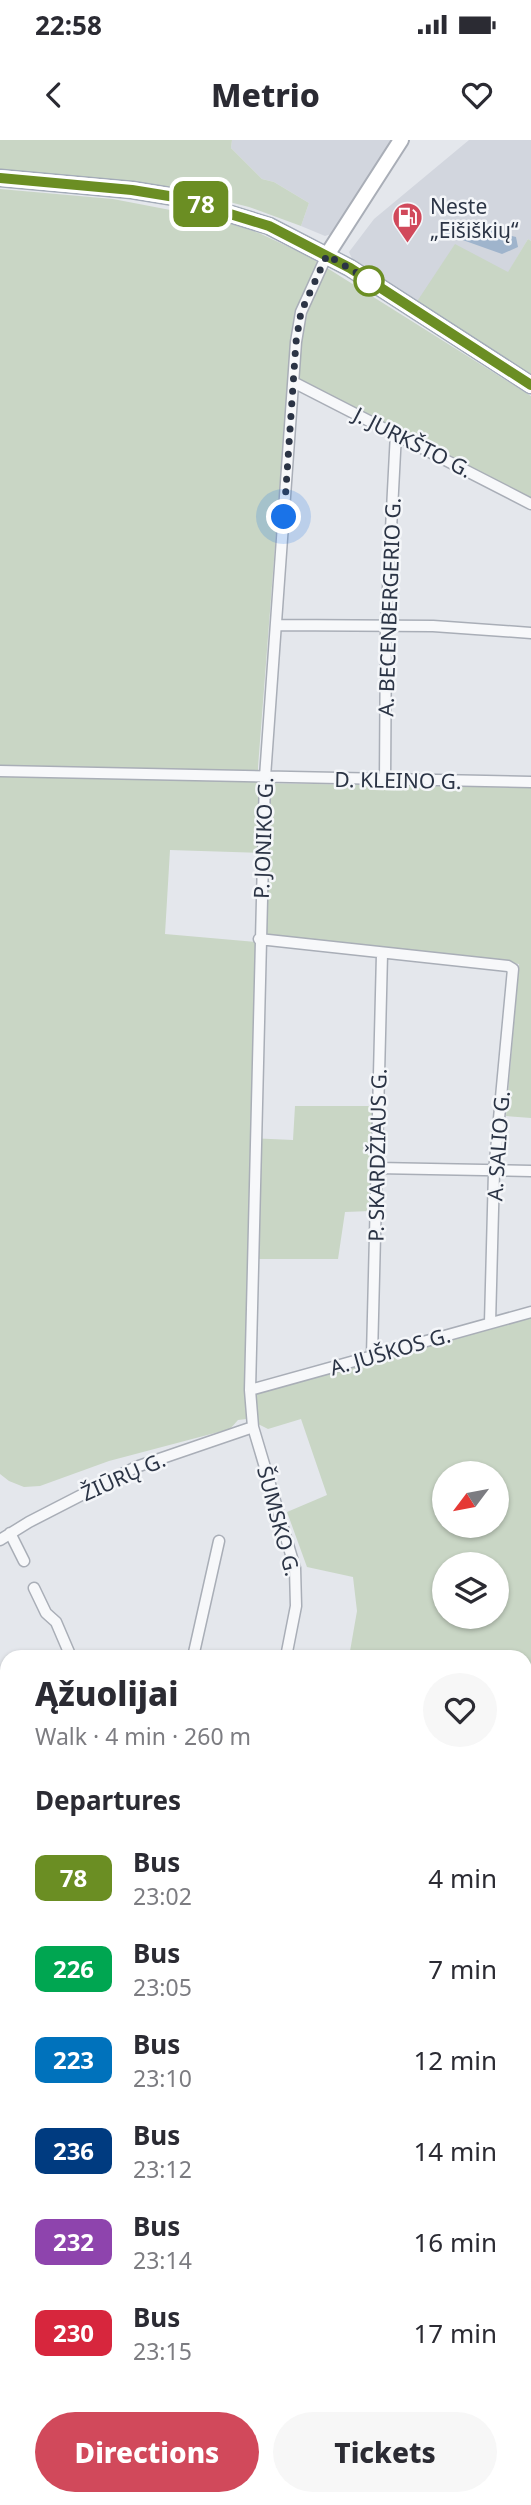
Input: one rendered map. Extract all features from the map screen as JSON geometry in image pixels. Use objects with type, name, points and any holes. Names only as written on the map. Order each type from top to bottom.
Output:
[{"type":"main road","points":[[327,255],[401,140]]},
{"type":"main road","points":[[0,178],[132,190],[175,197],[269,226],[327,255],[531,385]]},
{"type":"street","name":"P. JONIKO G.","points":[[253,1427],[250,1390],[265,777],[301,312],[327,255]]},
{"type":"street","name":"J. JURKŠTO G.","points":[[295,383],[531,504]]},
{"type":"street","name":"A. BECENBERGERIO G.","points":[[385,781],[386,626],[396,433]]},
{"type":"street","points":[[276,625],[531,632]]},
{"type":"street","name":"D. KLEINO G.","points":[[0,771],[531,782]]},
{"type":"street","points":[[259,939],[382,954]]},
{"type":"street","name":"A. SALIO G.","points":[[382,954],[508,966],[513,969],[494,1172],[490,1323]]},
{"type":"street","name":"P. SKARDŽIAUS G.","points":[[372,1356],[382,954]]},
{"type":"street","points":[[377,1168],[531,1171]]},
{"type":"street","name":"A. JUŠKOS G.","points":[[250,1390],[531,1312]]},
{"type":"street","name":"ŽIŪRŲ G.","points":[[0,1540],[146,1463],[253,1427]]},
{"type":"street","name":"ŠUMSKO G.","points":[[253,1427],[295,1568],[296,1606],[287,1650]]},
{"type":"street","points":[[10,1533],[23,1562]]},
{"type":"street","points":[[195,1650],[219,1541]]},
{"type":"street","points":[[34,1588],[46,1613],[56,1622],[69,1650]]},
{"type":"shaded area","points":[[232,140],[394,140],[334,233],[325,236],[301,226],[309,203],[274,182],[262,179],[231,148]]},
{"type":"shaded area","points":[[469,140],[531,140],[531,241],[528,239],[508,273],[416,303],[353,261],[349,252],[374,219]]},
{"type":"green space","points":[[0,140],[232,140],[231,148],[262,179],[274,182],[309,203],[301,226],[249,207],[178,189],[0,170]]},
{"type":"green space","points":[[0,189],[113,199],[212,218],[259,233],[308,256],[531,396],[531,500],[399,430],[288,377],[258,783],[531,788],[531,1118],[506,1116],[519,964],[262,935],[263,853],[170,850],[165,934],[256,942],[251,1138],[293,1140],[295,1106],[374,1106],[371,1211],[345,1212],[338,1259],[248,1259],[244,1392],[256,1392],[531,1317],[531,1650],[350,1650],[357,1611],[353,1577],[307,1567],[287,1512],[327,1495],[301,1419],[268,1429],[258,1424],[254,1418],[238,1420],[230,1429],[109,1461],[40,1486],[24,1487],[0,1474]]},
{"type":"green space","points":[[528,239],[531,241],[531,376],[416,303],[455,244],[508,272]]},
{"type":"water","points":[[445,219],[516,237],[518,247],[502,254],[443,233],[439,223]]},
{"type":"bus line","name":"78","points":[[0,178],[132,190],[175,197],[269,226],[289,234],[350,268],[531,385]]},
{"type":"place","name":"Neste „Eišiškių“","points":[[407,245]]},
{"type":"route","points":[[284,517],[296,342],[301,312],[327,255],[372,282],[369,281]]}]
